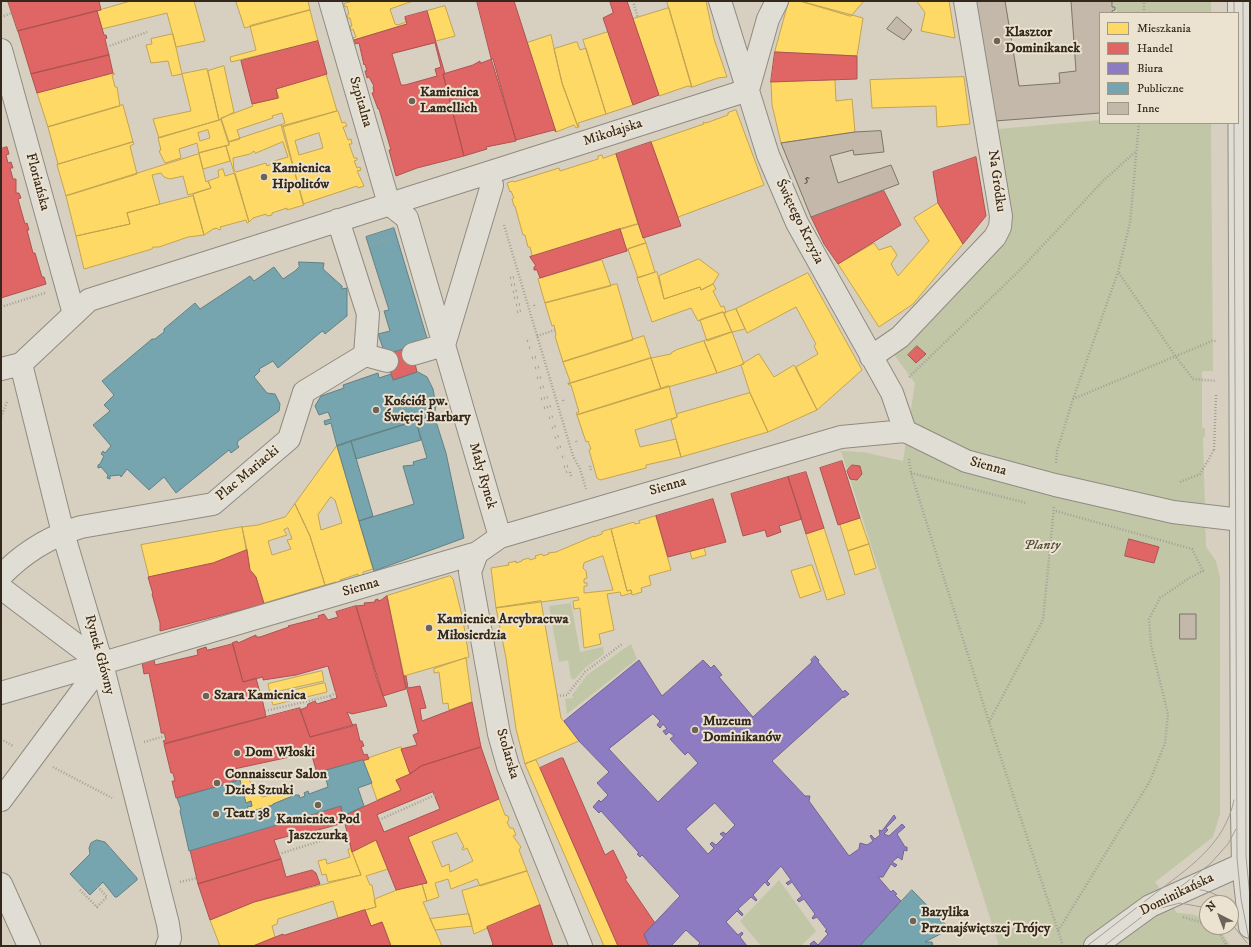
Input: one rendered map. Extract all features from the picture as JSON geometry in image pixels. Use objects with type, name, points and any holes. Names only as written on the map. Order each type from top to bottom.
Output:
[{"type":"street","name":"Szpitalna","points":[[330,1],[389,204]]},
{"type":"street","name":"Świętego Krzyża","points":[[720,1],[768,155],[797,223],[892,393],[905,431]]},
{"type":"street","points":[[748,90],[769,15],[777,1]]},
{"type":"street","name":"Na Gródku","points":[[872,357],[900,337],[995,237],[1000,227],[1001,216],[993,158],[965,1]]},
{"type":"street","points":[[1238,1],[1238,12]]},
{"type":"street","name":"Floriańska","points":[[1,50],[66,287],[81,307]]},
{"type":"street","points":[[1239,59],[1247,520],[1243,864],[1250,927]]},
{"type":"street","name":"Mikołajska","points":[[389,204],[748,90]]},
{"type":"street","points":[[413,354],[444,345],[492,185]]},
{"type":"street","points":[[81,307],[389,204]]},
{"type":"street","name":"Mały Rynek","points":[[389,204],[407,218],[500,537]]},
{"type":"street","points":[[338,220],[368,314],[364,355],[387,361]]},
{"type":"street","name":"Rynek Główny","points":[[81,307],[11,367],[102,664],[168,924],[170,938],[167,946]]},
{"type":"street","name":"Plac Mariacki","points":[[1,576],[16,561],[63,533],[81,527],[212,504],[289,439],[304,392],[364,355]]},
{"type":"street","name":"Sienna","points":[[1,693],[477,553],[500,537],[841,437],[905,431],[966,461],[1055,485],[1173,512],[1247,520]]},
{"type":"street","name":"Stolarska","points":[[477,553],[470,572],[499,734],[508,766],[581,946]]},
{"type":"street","points":[[1,588],[102,664],[1,800]]},
{"type":"street","name":"Dominikańska","points":[[1095,946],[1150,906],[1243,864]]},
{"type":"street","points":[[1,884],[29,946]]},
{"type":"path","points":[[633,1],[638,18]]},
{"type":"path","points":[[1144,1],[1144,12]]},
{"type":"path","points":[[1,17],[12,13]]},
{"type":"path","points":[[107,47],[147,32]]},
{"type":"path","points":[[1057,451],[1073,399],[1118,272],[1130,223],[1139,124]]},
{"type":"path","points":[[892,393],[1018,272],[1103,181],[1136,152]]},
{"type":"path","points":[[503,222],[573,456],[581,472]]},
{"type":"path","points":[[370,246],[396,236]]},
{"type":"path","points":[[1118,272],[1176,357],[1193,379],[1216,381]]},
{"type":"path","points":[[510,278],[515,277]]},
{"type":"path","points":[[511,285],[516,284]]},
{"type":"path","points":[[1,306],[66,287]]},
{"type":"path","points":[[513,292],[518,290]]},
{"type":"path","points":[[514,298],[520,297]]},
{"type":"path","points":[[516,305],[521,304]]},
{"type":"path","points":[[518,312],[522,310]]},
{"type":"path","points":[[537,336],[555,330]]},
{"type":"path","points":[[1073,399],[1212,341],[1216,341]]},
{"type":"path","points":[[532,358],[536,357]]},
{"type":"path","points":[[537,378],[542,377]]},
{"type":"path","points":[[540,388],[545,386]]},
{"type":"path","points":[[541,399],[548,397]]},
{"type":"path","points":[[544,408],[551,406]]},
{"type":"path","points":[[549,418],[554,416]]},
{"type":"path","points":[[552,428],[556,426]]},
{"type":"path","points":[[905,431],[911,473],[1063,946]]},
{"type":"path","points":[[555,438],[559,436]]},
{"type":"path","points":[[557,448],[562,446]]},
{"type":"path","points":[[1180,482],[1200,474],[1214,450],[1219,450]]},
{"type":"path","points":[[590,466],[591,470]]},
{"type":"path","points":[[911,473],[1031,504]]},
{"type":"path","points":[[1046,508],[1192,549],[1203,571],[1189,578],[1160,598],[1148,619],[1151,645],[1168,714],[1165,742],[1150,781],[1058,931]]},
{"type":"path","points":[[990,722],[1043,620],[1054,510]]},
{"type":"path","points":[[557,696],[567,695],[585,672],[622,644]]},
{"type":"path","points":[[265,711],[331,698],[336,693]]},
{"type":"path","points":[[1,739],[15,747]]},
{"type":"path","points":[[49,765],[139,812]]},
{"type":"path","points":[[379,820],[435,795]]},
{"type":"path","points":[[279,854],[346,833]]},
{"type":"path","points":[[80,890],[96,907],[107,897],[98,887]]},
{"type":"path","points":[[1221,935],[1227,946]]},
{"type":"green space","points":[[1112,1],[1211,1],[1211,12],[1117,12],[1116,7],[1113,6]]},
{"type":"green space","name":"Planty","points":[[1099,120],[1099,124],[1211,124],[1213,371],[1202,371],[1202,428],[1205,428],[1205,437],[1203,437],[1206,547],[1216,561],[1220,578],[1220,814],[1213,837],[1155,882],[1177,913],[1191,914],[1199,916],[1199,935],[1223,935],[1231,946],[999,946],[841,451],[863,452],[903,461],[915,383],[892,352],[1008,213],[998,129]]},
{"type":"green space","points":[[571,603],[580,652],[603,647],[604,654],[585,668],[574,680],[571,678],[568,660],[559,662],[549,606]]},
{"type":"green space","points":[[631,644],[637,659],[567,714],[565,699],[573,698],[572,695],[587,675]]},
{"type":"green space","points":[[779,880],[816,931],[801,946],[761,946],[740,921]]},
{"type":"building: Mieszkania","points":[[131,1],[194,1],[205,41],[176,47],[167,13],[102,29],[97,11]]},
{"type":"building: Mieszkania","points":[[236,1],[308,1],[310,10],[245,28]]},
{"type":"building: Mieszkania","points":[[353,1],[413,1],[390,9],[395,24],[398,25],[406,22],[405,18],[407,24],[354,40],[353,38],[356,37],[353,29],[351,30],[350,26],[352,26],[350,18],[348,18],[347,15],[349,14],[347,6],[345,7],[344,4]]},
{"type":"building: Mieszkania","points":[[667,1],[706,1],[714,39],[727,77],[718,78],[692,87]]},
{"type":"building: Mieszkania","points":[[789,1],[800,1],[863,18],[857,56],[775,52]]},
{"type":"building: Mieszkania","points":[[800,1],[864,1],[851,16]]},
{"type":"building: Mieszkania","points":[[917,1],[949,1],[955,38],[921,31],[925,13]]},
{"type":"building: Mieszkania","points":[[445,6],[455,36],[436,41],[427,11]]},
{"type":"building: Mieszkania","points":[[669,8],[692,87],[688,86],[659,96],[633,19]]},
{"type":"building: Mieszkania","points":[[310,10],[318,41],[231,62],[230,57],[256,50],[250,26]]},
{"type":"building: Mieszkania","points":[[608,32],[633,105],[606,114],[583,40]]},
{"type":"building: Mieszkania","points":[[173,34],[182,74],[172,76],[168,61],[151,63],[146,45],[152,44],[151,39]]},
{"type":"building: Mieszkania","points":[[551,35],[562,83],[578,127],[576,128],[574,125],[556,132],[527,43]]},
{"type":"building: Mieszkania","points":[[577,42],[580,50],[586,48],[606,114],[578,123],[579,127],[562,83],[554,49]]},
{"type":"building: Mieszkania","points":[[224,66],[234,112],[219,120],[208,71]]},
{"type":"building: Mieszkania","points":[[207,69],[219,120],[159,138],[153,119],[191,111],[182,74]]},
{"type":"building: Mieszkania","points":[[113,73],[115,74],[112,75],[115,87],[117,87],[120,106],[48,127],[37,93]]},
{"type":"building: Mieszkania","points":[[326,74],[337,111],[282,127],[281,125],[285,123],[282,113],[272,116],[273,118],[237,130],[240,139],[229,142],[221,118],[253,106],[252,104],[279,98],[276,89]]},
{"type":"building: Mieszkania","points":[[964,77],[970,124],[937,127],[936,106],[872,108],[870,80]]},
{"type":"building: Mieszkania","points":[[835,80],[836,101],[852,99],[855,132],[781,143],[772,105],[771,82]]},
{"type":"building: Mieszkania","points":[[123,105],[133,142],[58,164],[48,127]]},
{"type":"building: Mieszkania","points":[[736,110],[764,185],[678,217],[651,142],[704,124],[703,122],[706,123],[728,115],[728,113]]},
{"type":"building: Mieszkania","points":[[338,111],[342,123],[345,122],[347,126],[343,127],[348,140],[351,139],[352,144],[349,144],[354,158],[357,158],[357,160],[354,161],[357,168],[360,167],[361,170],[357,171],[364,186],[358,188],[357,186],[303,204],[283,126]],"holes":[[[319,133],[323,148],[299,155],[295,141]]]},
{"type":"building: Mieszkania","points":[[221,120],[229,145],[199,153],[197,143],[179,149],[181,158],[165,163],[159,151],[161,150],[158,138]],"holes":[[[208,130],[210,138],[200,141],[198,133]]]},
{"type":"building: Mieszkania","name":"Kamienica Hipolitów","points":[[281,125],[304,205],[287,210],[287,208],[272,213],[272,215],[267,216],[266,214],[253,218],[249,222],[226,146],[229,145],[229,142]],"holes":[[[283,142],[288,157],[271,162],[272,164],[267,166],[266,163],[236,172],[234,170],[233,158],[250,154],[254,151],[255,153]]]},
{"type":"building: Mieszkania","points":[[133,142],[134,144],[130,146],[137,174],[66,196],[57,165]]},
{"type":"building: Mieszkania","points":[[226,146],[230,161],[203,169],[199,153]]},
{"type":"building: Mieszkania","points":[[199,154],[206,182],[208,181],[211,188],[188,195],[183,176],[170,179],[164,177],[161,173],[152,175],[160,204],[127,213],[130,224],[76,236],[66,196]]},
{"type":"building: Mieszkania","points":[[616,154],[638,224],[530,257],[532,255],[530,247],[528,247],[525,235],[523,235],[512,199],[514,198],[507,183],[559,168],[560,171],[598,159],[598,156],[602,155],[603,158]]},
{"type":"building: Mieszkania","points":[[223,169],[225,176],[235,173],[249,222],[247,223],[246,220],[220,227],[221,229],[219,230],[217,228],[213,229],[204,235],[193,194],[211,188],[208,181],[219,177],[218,171]]},
{"type":"building: Mieszkania","points":[[193,196],[204,235],[188,237],[84,269],[76,236],[130,224],[127,213]]},
{"type":"building: Mieszkania","points":[[938,203],[963,244],[913,304],[879,327],[838,264],[874,243],[879,250],[891,246],[897,255],[891,264],[898,276],[929,241],[914,218]]},
{"type":"building: Mieszkania","points":[[638,224],[646,243],[628,249],[627,251],[620,229]]},
{"type":"building: Mieszkania","points":[[646,243],[655,272],[638,278],[628,249]]},
{"type":"building: Mieszkania","points":[[699,259],[719,274],[713,284],[701,290],[700,287],[664,299],[659,276]]},
{"type":"building: Mieszkania","points":[[602,260],[611,286],[545,303],[538,279]]},
{"type":"building: Mieszkania","points":[[657,272],[664,299],[700,287],[701,290],[713,284],[716,289],[713,291],[721,307],[724,306],[726,313],[723,312],[698,321],[691,308],[652,322],[637,278]]},
{"type":"building: Mieszkania","points":[[808,273],[862,370],[817,410],[796,367],[818,354],[814,346],[816,344],[796,307],[747,333],[736,309]]},
{"type":"building: Mieszkania","points":[[617,284],[633,340],[563,362],[555,336],[554,325],[552,326],[545,303]]},
{"type":"building: Mieszkania","points":[[736,309],[745,329],[732,332],[724,313]]},
{"type":"building: Mieszkania","points":[[723,312],[732,332],[707,341],[700,320]]},
{"type":"building: Mieszkania","points":[[732,332],[744,364],[717,373],[704,341]]},
{"type":"building: Mieszkania","points":[[644,336],[651,358],[568,384],[570,381],[563,362]]},
{"type":"building: Mieszkania","points":[[704,341],[717,373],[661,389],[651,358],[671,354],[676,350]]},
{"type":"building: Mieszkania","points":[[759,354],[774,377],[794,365],[817,410],[768,432],[750,393],[741,365]]},
{"type":"building: Mieszkania","points":[[651,358],[661,389],[577,415],[576,413],[579,412],[571,385],[568,384]]},
{"type":"building: Mieszkania","points":[[669,386],[677,417],[635,430],[640,447],[676,439],[681,457],[646,465],[646,468],[600,480],[597,478],[589,450],[591,449],[588,441],[586,442],[577,415]]},
{"type":"building: Mieszkania","points":[[750,393],[768,432],[681,457],[671,420],[677,417],[677,414]]},
{"type":"building: Mieszkania","points":[[337,446],[373,569],[363,572],[363,577],[359,578],[358,574],[340,580],[341,584],[337,585],[336,582],[325,585],[310,536],[295,504]],"holes":[[[331,497],[335,500],[342,523],[321,530],[318,515]]]},
{"type":"building: Mieszkania","points":[[295,504],[310,536],[325,585],[264,603],[256,577],[250,570],[242,527],[258,525],[285,517]],"holes":[[[288,528],[292,539],[287,540],[291,549],[272,555],[268,541],[287,535],[284,530]]]},
{"type":"building: Mieszkania","points":[[656,516],[671,570],[649,576],[651,585],[641,588],[642,592],[632,595],[631,590],[627,591],[611,529],[634,522],[635,524],[640,523],[639,521]]},
{"type":"building: Mieszkania","points":[[860,518],[869,544],[848,551],[840,525]]},
{"type":"building: Mieszkania","points":[[242,527],[247,550],[213,563],[149,577],[141,545]]},
{"type":"building: Mieszkania","points":[[824,528],[845,594],[827,600],[806,534]]},
{"type":"building: Mieszkania","points":[[611,529],[627,591],[631,590],[632,593],[621,596],[620,592],[607,594],[614,630],[599,634],[601,644],[584,648],[580,608],[574,609],[573,601],[579,600],[578,597],[496,608],[491,568],[509,565],[508,563],[516,561],[516,563],[529,558],[530,560],[536,558],[535,556],[542,554],[543,556],[549,554],[548,553],[556,552],[602,534],[602,532]],"holes":[[[603,556],[613,590],[584,593],[584,586],[587,586],[587,583],[584,583],[584,579],[587,578],[586,571],[583,568],[584,563]]]},
{"type":"building: Mieszkania","points":[[869,544],[876,568],[855,575],[848,551]]},
{"type":"building: Mieszkania","points":[[704,548],[706,555],[692,559],[690,552]]},
{"type":"building: Mieszkania","points":[[812,565],[821,591],[800,598],[791,571]]},
{"type":"building: Mieszkania","name":"Kamienica Arcybractwa Miłosierdzia","points":[[450,576],[453,579],[463,620],[469,657],[404,676],[387,596]]},
{"type":"building: Mieszkania","points":[[541,601],[561,718],[579,741],[525,764],[516,729],[506,658],[496,608]]},
{"type":"building: Mieszkania","points":[[466,658],[472,702],[449,710],[448,703],[443,704],[439,672],[434,673],[434,669]]},
{"type":"building: Mieszkania","points":[[322,671],[324,681],[270,693],[268,684]]},
{"type":"building: Mieszkania","points":[[325,683],[327,692],[273,705],[270,696]]},
{"type":"building: Mieszkania","points":[[401,747],[410,774],[396,780],[401,790],[377,800],[363,760]]},
{"type":"building: Mieszkania","points":[[536,760],[618,946],[604,946],[525,764]]},
{"type":"building: Mieszkania","points":[[249,778],[252,788],[251,793],[244,796],[240,780]]},
{"type":"building: Mieszkania","points":[[252,788],[262,797],[293,790],[294,796],[273,805],[249,812],[247,807],[252,806],[251,801],[246,803],[244,796],[251,793]]},
{"type":"building: Mieszkania","points":[[499,799],[505,815],[508,816],[509,820],[507,822],[510,828],[513,828],[516,835],[513,836],[521,847],[519,850],[527,871],[480,886],[477,879],[451,889],[448,879],[435,883],[439,897],[427,901],[422,884],[427,883],[408,837]],"holes":[[[457,833],[464,847],[462,848],[463,850],[467,848],[473,861],[450,872],[449,864],[442,867],[432,842]]]},
{"type":"building: Mieszkania","points":[[376,840],[388,869],[366,876],[370,885],[372,885],[376,907],[338,918],[333,901],[278,919],[277,924],[272,926],[275,937],[253,946],[220,946],[210,920],[254,902],[361,875],[352,852]]},
{"type":"building: Mieszkania","points":[[351,849],[361,875],[328,882],[326,874],[322,875],[318,861],[326,859],[327,864],[350,857],[348,850]]},
{"type":"building: Mieszkania","points":[[527,871],[540,905],[474,934],[462,891]]},
{"type":"building: Mieszkania","points":[[422,884],[427,901],[423,902],[442,946],[391,946],[382,922],[371,926],[365,910],[376,907],[374,900],[377,898],[397,890]]},
{"type":"building: Mieszkania","points":[[469,914],[472,926],[435,930],[430,919]]},
{"type":"building: Handel","points":[[8,1],[99,1],[101,10],[18,31]]},
{"type":"building: Handel","points":[[477,1],[514,1],[556,132],[554,130],[516,140],[492,62]]},
{"type":"building: Handel","points":[[610,1],[627,1],[659,95],[633,105],[603,18],[613,13]]},
{"type":"building: Handel","points":[[97,11],[104,35],[106,35],[107,38],[105,39],[109,55],[31,74],[18,31]]},
{"type":"building: Handel","name":"Kamienica Lamellich","points":[[427,11],[445,74],[443,74],[464,156],[417,168],[396,176],[389,150],[391,150],[379,109],[372,93],[374,92],[374,86],[369,77],[367,78],[365,71],[367,71],[365,64],[364,65],[359,43],[355,44],[354,40],[407,24],[405,17]],"holes":[[[435,43],[441,67],[435,69],[437,76],[401,85],[392,54]]]},
{"type":"building: Handel","points":[[318,41],[327,74],[276,89],[278,98],[252,104],[241,61]]},
{"type":"building: Handel","points":[[775,52],[857,56],[857,79],[771,82]]},
{"type":"building: Handel","points":[[109,55],[113,73],[37,93],[31,74]]},
{"type":"building: Handel","points":[[493,59],[516,141],[486,147],[487,149],[464,156],[443,74],[473,65],[480,61],[480,63]]},
{"type":"building: Handel","points":[[651,142],[681,226],[643,238],[616,154]]},
{"type":"building: Handel","points":[[7,147],[9,154],[6,155],[8,163],[11,162],[13,168],[10,168],[13,179],[16,179],[16,193],[19,193],[21,198],[18,199],[25,224],[27,223],[29,230],[27,230],[33,253],[35,253],[42,277],[44,277],[46,284],[1,298],[1,149]]},
{"type":"building: Handel","points":[[976,157],[986,216],[963,244],[938,203],[933,172]]},
{"type":"building: Handel","points":[[884,191],[901,225],[838,264],[824,244],[811,217]]},
{"type":"building: Handel","points":[[620,229],[627,251],[540,278],[537,270],[534,270],[534,267],[536,266],[530,257]]},
{"type":"building: Handel","points":[[917,346],[926,354],[916,363],[908,355]]},
{"type":"building: Handel","points":[[411,347],[417,372],[393,380],[385,354]]},
{"type":"building: Handel","points":[[842,461],[860,518],[838,525],[820,468]]},
{"type":"building: Handel","points":[[852,465],[860,466],[862,474],[857,480],[850,479],[847,471]]},
{"type":"building: Handel","points":[[806,472],[824,528],[806,534],[788,477]]},
{"type":"building: Handel","points":[[788,477],[802,519],[779,526],[781,532],[767,537],[765,530],[743,536],[731,494]]},
{"type":"building: Handel","points":[[713,499],[726,542],[668,557],[656,516]]},
{"type":"building: Handel","points":[[1129,539],[1159,547],[1154,563],[1125,556]]},
{"type":"building: Handel","points":[[247,550],[250,570],[256,577],[264,604],[160,631],[160,623],[148,577],[213,563]]},
{"type":"building: Handel","points":[[387,596],[406,689],[383,696],[356,606],[365,605],[364,603],[375,602],[375,600],[381,600]]},
{"type":"building: Handel","points":[[356,606],[377,680],[387,706],[352,714],[347,712],[353,726],[310,737],[300,710],[315,701],[317,704],[337,698],[328,666],[296,675],[263,680],[263,677],[243,682],[232,643],[237,641],[238,643],[256,635],[256,637],[260,637],[289,627],[288,626],[319,618],[318,616],[324,614],[328,620],[338,617],[336,612]]},
{"type":"building: Handel","name":"Szara Kamienica","points":[[233,644],[243,682],[256,678],[260,693],[258,694],[260,699],[262,698],[266,717],[165,744],[163,741],[166,740],[164,733],[161,733],[149,673],[144,674],[142,662],[154,659],[155,665],[198,655],[197,650],[206,647],[207,650]]},
{"type":"building: Handel","points":[[404,676],[406,676],[408,688],[420,686],[426,708],[420,709],[422,721],[472,702],[481,747],[421,766],[410,774],[401,749],[417,745],[413,735],[418,733]]},
{"type":"building: Handel","name":"Dom Włoski","points":[[300,708],[310,737],[356,724],[360,741],[362,741],[364,746],[361,747],[364,755],[367,754],[369,759],[317,773],[312,756],[314,755],[313,752],[234,769],[236,777],[238,776],[240,780],[176,798],[172,781],[175,781],[173,773],[171,773],[164,744]]},
{"type":"building: Handel","points":[[481,747],[499,799],[408,837],[427,883],[396,890],[376,840],[352,852],[343,816],[401,790],[396,780],[410,774],[421,766]],"holes":[[[433,792],[440,809],[384,832],[377,815]]]},
{"type":"building: Handel","points":[[563,758],[605,855],[613,850],[627,878],[625,879],[655,923],[644,934],[649,946],[618,946],[540,768]]},
{"type":"building: Handel","points":[[341,806],[343,823],[304,834],[304,832],[274,840],[281,859],[198,884],[190,850]]},
{"type":"building: Handel","points":[[281,859],[286,877],[312,870],[316,873],[320,884],[254,902],[210,920],[198,884]]},
{"type":"building: Handel","points":[[540,905],[553,946],[491,946],[493,944],[487,927]]},
{"type":"building: Handel","points":[[365,910],[371,926],[382,922],[391,946],[253,946],[283,934],[284,935]]},
{"type":"building: Biura","points":[[815,656],[819,660],[818,662],[843,692],[845,690],[849,694],[844,698],[843,697],[772,761],[805,796],[810,796],[809,801],[849,856],[859,849],[860,843],[867,845],[873,841],[870,836],[871,835],[875,839],[880,835],[879,830],[882,831],[894,815],[896,818],[886,828],[888,830],[884,834],[889,836],[902,824],[905,827],[897,834],[905,847],[907,847],[907,851],[904,850],[902,860],[898,857],[892,862],[897,865],[895,867],[891,864],[883,877],[878,877],[891,892],[893,890],[897,894],[895,895],[901,901],[860,946],[812,946],[810,944],[814,941],[818,945],[828,934],[825,931],[827,930],[817,917],[812,918],[815,914],[804,899],[799,902],[797,900],[802,896],[792,882],[788,885],[786,883],[791,880],[781,866],[767,881],[770,884],[768,886],[765,882],[753,895],[757,900],[756,901],[751,897],[738,909],[743,914],[742,916],[737,911],[726,922],[738,935],[742,932],[743,934],[740,937],[747,946],[697,946],[700,943],[686,930],[671,946],[649,946],[644,934],[680,896],[642,855],[640,857],[637,854],[639,853],[601,811],[599,813],[593,807],[599,800],[601,802],[608,795],[597,783],[609,772],[579,741],[564,721],[639,660],[662,696],[703,660],[711,668],[714,665],[722,675],[719,677],[753,717],[812,662],[811,660]],"holes":[[[653,714],[660,721],[657,725],[660,728],[663,724],[667,729],[663,731],[666,735],[669,732],[674,736],[670,739],[685,755],[688,752],[698,763],[658,802],[609,749]],[[715,803],[735,825],[726,834],[723,832],[720,834],[724,837],[716,845],[712,842],[710,844],[714,848],[708,854],[686,829]]]},
{"type":"building: Publiczne","points":[[394,228],[429,345],[411,347],[385,354],[378,334],[390,331],[384,311],[389,310],[366,237]]},
{"type":"building: Publiczne","points":[[299,262],[324,263],[323,269],[342,286],[342,289],[347,288],[347,316],[325,334],[323,331],[321,332],[278,368],[273,361],[259,369],[260,371],[254,377],[267,393],[275,394],[280,404],[279,411],[238,441],[237,444],[239,447],[231,453],[229,450],[176,493],[164,477],[149,490],[127,469],[121,477],[120,475],[110,476],[110,479],[107,478],[108,475],[101,467],[98,468],[98,465],[104,456],[101,454],[103,451],[105,453],[111,446],[93,425],[110,411],[104,405],[114,395],[102,381],[152,339],[155,339],[164,332],[164,329],[195,303],[200,309],[250,276],[254,281],[274,267],[283,279],[299,267]]},
{"type":"building: Publiczne","name":"Kościół pw. Świętej Barbary","points":[[418,372],[427,377],[433,389],[436,406],[434,415],[337,446],[331,423],[325,425],[324,421],[331,419],[328,412],[319,415],[315,406],[321,396],[344,388],[343,385],[378,373],[379,378],[391,374],[393,380]]},
{"type":"building: Publiczne","points":[[434,415],[446,453],[464,538],[374,571],[359,521],[414,504],[403,466],[414,465],[413,462],[427,458],[416,421]]},
{"type":"building: Publiczne","points":[[416,421],[421,440],[356,459],[351,441]]},
{"type":"building: Publiczne","points":[[351,441],[373,516],[359,521],[337,446]]},
{"type":"building: Publiczne","name":"Kamienica Pod Jaszczurką","points":[[363,760],[372,783],[358,788],[364,806],[343,816],[341,806],[189,851],[180,811],[181,809],[177,798],[240,780],[246,803],[251,801],[252,806],[247,807],[249,812],[273,805],[295,795],[299,795],[300,798],[305,796],[304,793],[308,791],[309,794],[328,787],[324,771]]},
{"type":"building: Publiczne","points":[[97,840],[105,842],[137,878],[137,880],[117,897],[115,897],[103,882],[90,895],[70,874],[90,854],[89,848],[91,843]]},
{"type":"building: Publiczne","name":"Bazylika Przenajświętszej Trójcy","points":[[912,890],[950,929],[925,942],[932,942],[933,946],[860,946]]},
{"type":"building: Inne","name":"Klasztor Dominikanek","points":[[976,1],[1005,1],[1019,86],[1060,83],[1059,73],[1076,71],[1071,1],[1112,1],[1112,7],[1115,7],[1115,10],[1112,12],[1099,12],[1099,113],[995,121],[975,3]]},
{"type":"building: Inne","points":[[897,17],[912,30],[904,40],[887,29]]},
{"type":"building: Inne","points":[[881,131],[884,152],[854,155],[853,150],[830,156],[838,183],[891,165],[899,184],[811,217],[781,143],[855,132]]},
{"type":"building: Inne","points":[[1180,614],[1196,614],[1196,639],[1180,639]]},
{"type":"tram line","points":[[1234,1],[1234,12]]},
{"type":"tram line","points":[[1243,1],[1246,857],[1250,897]]},
{"type":"tram line","points":[[1234,124],[1237,858],[1241,899],[1250,944]]},
{"type":"tram line","points":[[1087,946],[1179,876],[1203,855],[1222,830],[1229,816],[1234,800]]},
{"type":"tram line","points":[[1104,946],[1210,864],[1228,844],[1236,829]]},
{"type":"tram line","points":[[1179,889],[1199,889],[1218,895]]},
{"type":"tram line","points":[[1157,909],[1180,903],[1199,907]]},
{"type":"tram line","points":[[1239,933],[1247,943]]},
{"type":"place","name":"Klasztor Dominikanek","points":[[997,41]]},
{"type":"place","name":"Kamienica Lamellich","points":[[412,101]]},
{"type":"place","name":"Kamienica Hipolitów","points":[[264,177]]},
{"type":"place","name":"Kościół pw. Świętej Barbary","points":[[376,410]]},
{"type":"place","name":"Kamienica Arcybractwa Miłosierdzia","points":[[429,628]]},
{"type":"place","name":"Szara Kamienica","points":[[206,696]]},
{"type":"place","name":"Muzeum Dominikanów","points":[[695,730]]},
{"type":"place","name":"Dom Włoski","points":[[237,753]]},
{"type":"place","name":"Connaisseur Salon Dzieł Sztuki","points":[[217,783]]},
{"type":"place","name":"Kamienica Pod Jaszczurką","points":[[318,805]]},
{"type":"place","name":"Teatr 38","points":[[216,814]]},
{"type":"place","name":"Bazylika Przenajświętszej Trójcy","points":[[913,921]]}]
